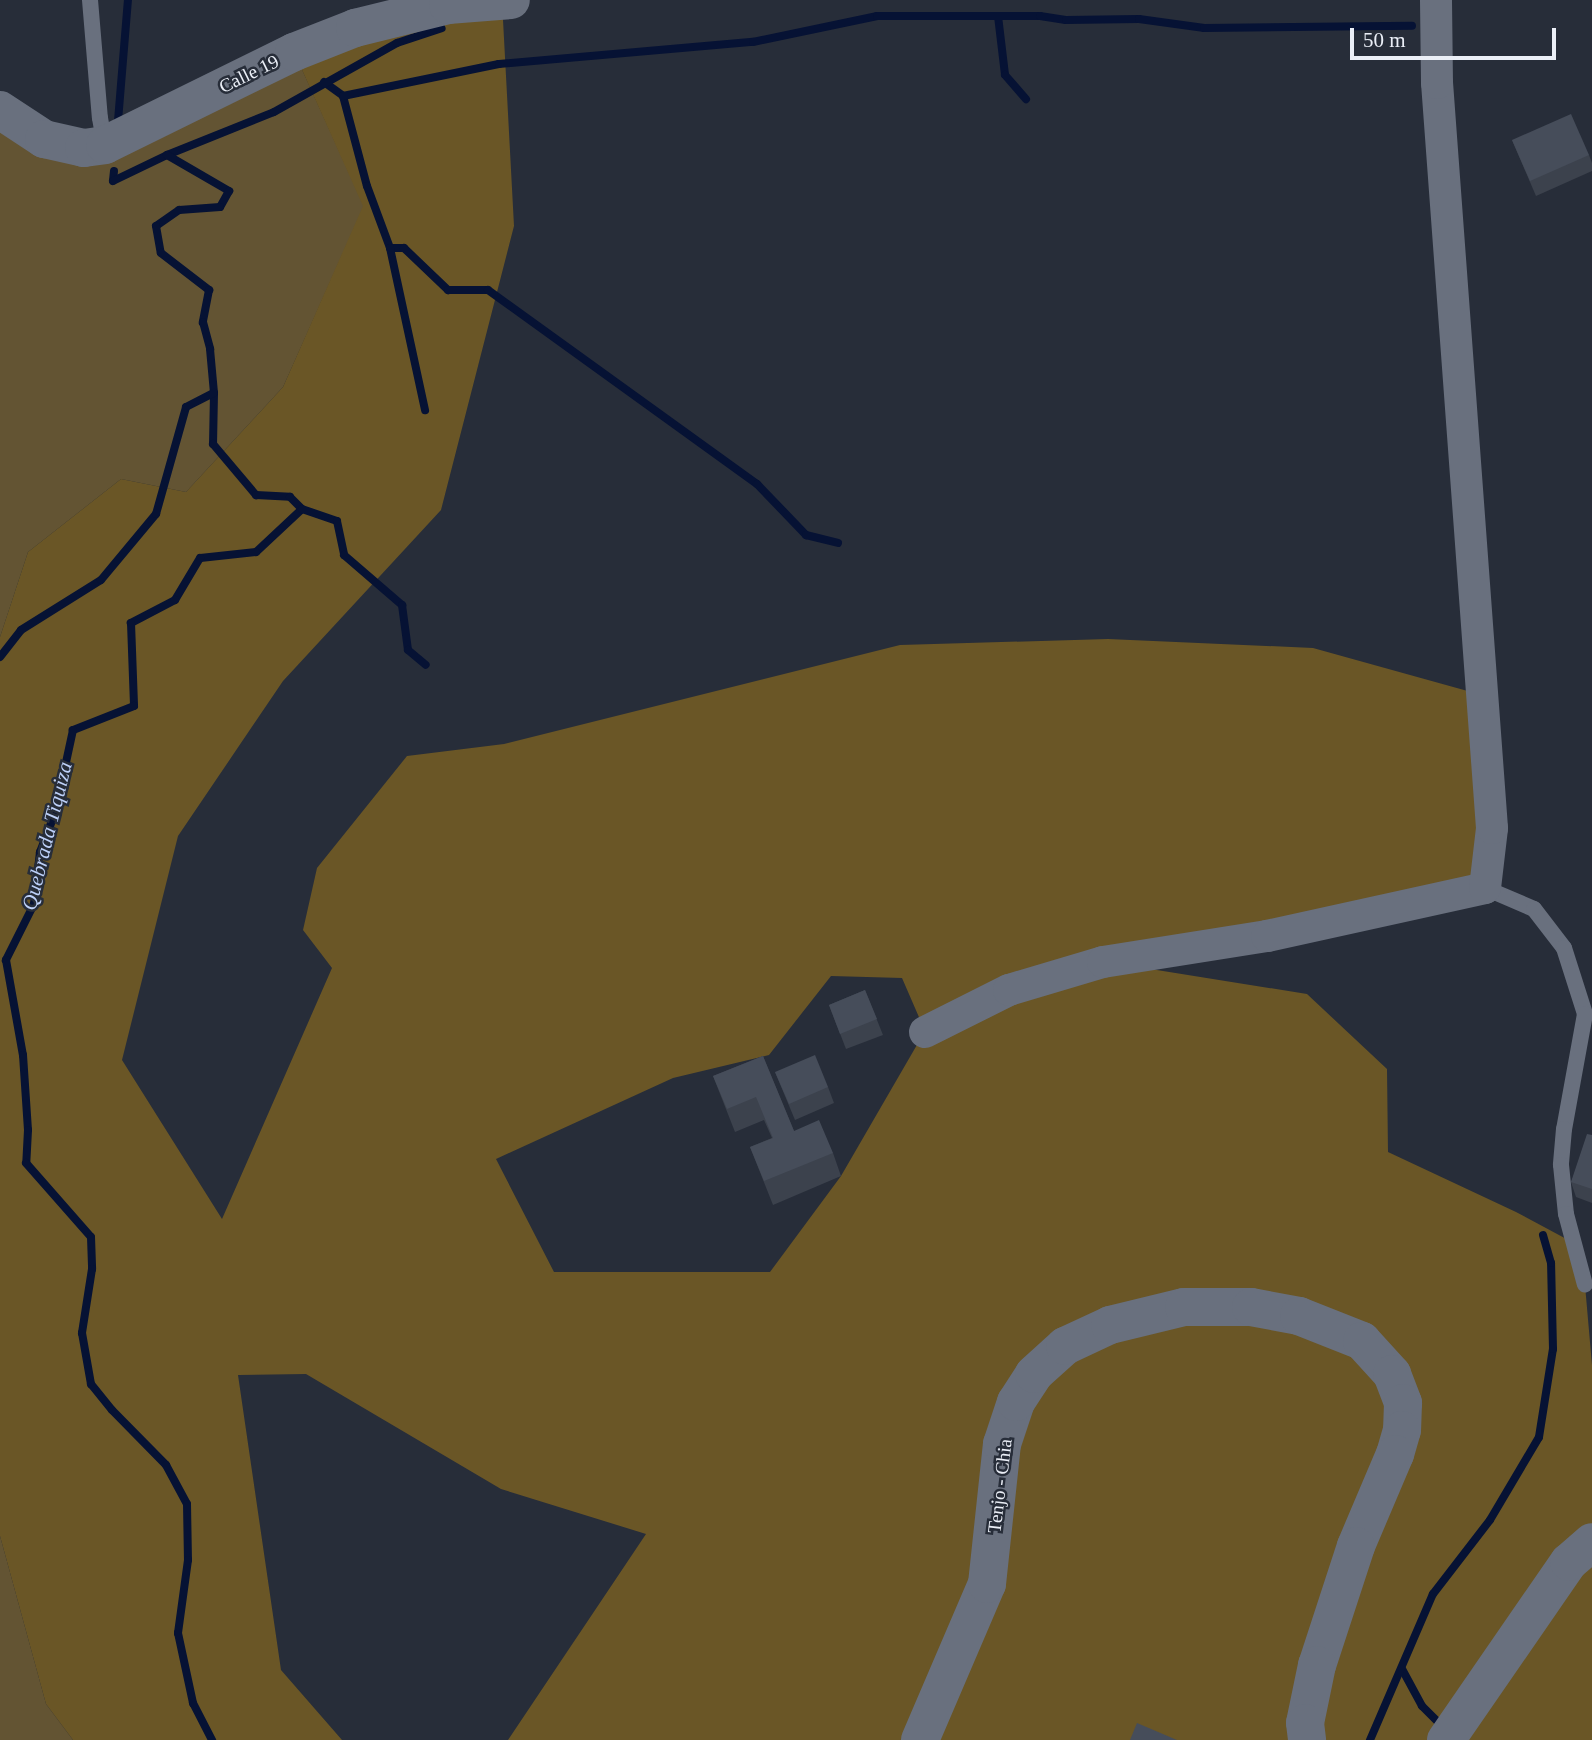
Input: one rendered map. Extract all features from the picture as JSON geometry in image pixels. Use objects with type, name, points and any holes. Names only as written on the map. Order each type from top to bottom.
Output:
[{"type":"street","name":"Calle 19","points":[[0,110],[44,139],[83,148],[105,145],[294,52],[355,28],[448,5],[511,0]]},
{"type":"street","points":[[925,1032],[1009,990],[1103,962],[1267,936],[1485,888],[1492,828],[1438,97],[1436,0]]},
{"type":"street","name":"Tenjo - Chia","points":[[920,1740],[987,1584],[1002,1444],[1016,1402],[1034,1374],[1065,1346],[1110,1325],[1184,1307],[1251,1307],[1299,1316],[1362,1341],[1378,1354],[1392,1374],[1403,1403],[1402,1430],[1395,1454],[1356,1546],[1317,1665],[1305,1723],[1307,1740]]},
{"type":"street","points":[[1446,1740],[1569,1562],[1592,1542]]},
{"type":"lane","points":[[90,0],[100,118],[105,145]]},
{"type":"lane","points":[[1485,888],[1534,909],[1564,948],[1585,1014],[1564,1129],[1561,1165],[1566,1214],[1585,1286]]},
{"type":"shaded area","points":[[502,1],[514,226],[441,510],[283,681],[178,836],[122,1060],[222,1219],[332,968],[303,930],[317,868],[407,756],[504,744],[900,645],[1108,639],[1313,648],[1482,695],[1485,888],[1107,962],[1307,994],[1387,1069],[1388,1152],[1516,1212],[1572,1242],[1585,1285],[1592,1365],[1592,1740],[508,1740],[646,1534],[501,1489],[306,1374],[238,1375],[281,1670],[342,1740],[73,1740],[46,1704],[0,1536],[0,637],[28,552],[121,479],[186,492],[283,387],[363,206],[294,52]],"holes":[[[831,976],[902,978],[925,1031],[841,1176],[770,1272],[554,1272],[496,1159],[673,1078],[769,1055]]]},
{"type":"shaded area","points":[[294,52],[364,206],[283,387],[186,492],[121,479],[28,552],[0,637],[0,110],[84,148]]},
{"type":"shaded area","points":[[0,1536],[46,1704],[73,1740],[0,1740]]},
{"type":"building","points":[[1571,114],[1589,155],[1530,181],[1512,140]]},
{"type":"building","points":[[865,990],[877,1019],[840,1034],[829,1005]]},
{"type":"building","points":[[815,1055],[828,1087],[789,1104],[775,1072]]},
{"type":"building","points":[[763,1056],[794,1131],[819,1120],[833,1153],[764,1181],[750,1147],[773,1138],[756,1097],[727,1109],[713,1076]]},
{"type":"building","points":[[1587,1134],[1592,1135],[1592,1189],[1571,1182]]},
{"type":"building","points":[[1137,1723],[1177,1740],[1130,1740]]},
{"type":"waterway","name":"Quebrada Tiquiza","points":[[118,121],[128,0]]},
{"type":"waterway","points":[[343,96],[499,64],[753,42],[877,16],[1139,19],[1204,28],[1412,26]]},
{"type":"waterway","points":[[998,16],[1005,75],[1026,99]]},
{"type":"waterway","points":[[167,155],[274,112],[397,43],[442,28]]},
{"type":"waterway","points":[[324,82],[343,96],[367,186],[390,248],[404,248],[448,290],[488,290],[757,484],[806,535],[838,543]]},
{"type":"waterway","name":"Quebrada Tiquiza","points":[[114,171],[113,181],[167,155],[229,191],[220,207],[179,210],[156,226],[161,253],[209,290],[203,322],[210,349],[214,393],[213,444],[256,495],[290,497],[302,509],[256,552],[200,558],[175,600],[131,623],[134,706],[73,730],[55,813],[40,852],[34,904],[6,960],[23,1055],[28,1130],[26,1163],[91,1237],[92,1269],[82,1333],[91,1384],[112,1410],[166,1465],[187,1504],[188,1560],[178,1633],[193,1703],[212,1740]]},
{"type":"waterway","points":[[390,248],[425,410]]},
{"type":"waterway","points":[[0,657],[21,630],[101,580],[156,514],[186,407],[214,393]]},
{"type":"waterway","points":[[302,509],[337,521],[344,555],[402,605],[408,650],[426,665]]},
{"type":"waterway","points":[[1370,1740],[1433,1594],[1490,1520],[1539,1437],[1553,1349],[1551,1263],[1543,1235]]},
{"type":"waterway","points":[[1402,1669],[1422,1706],[1444,1728]]}]
